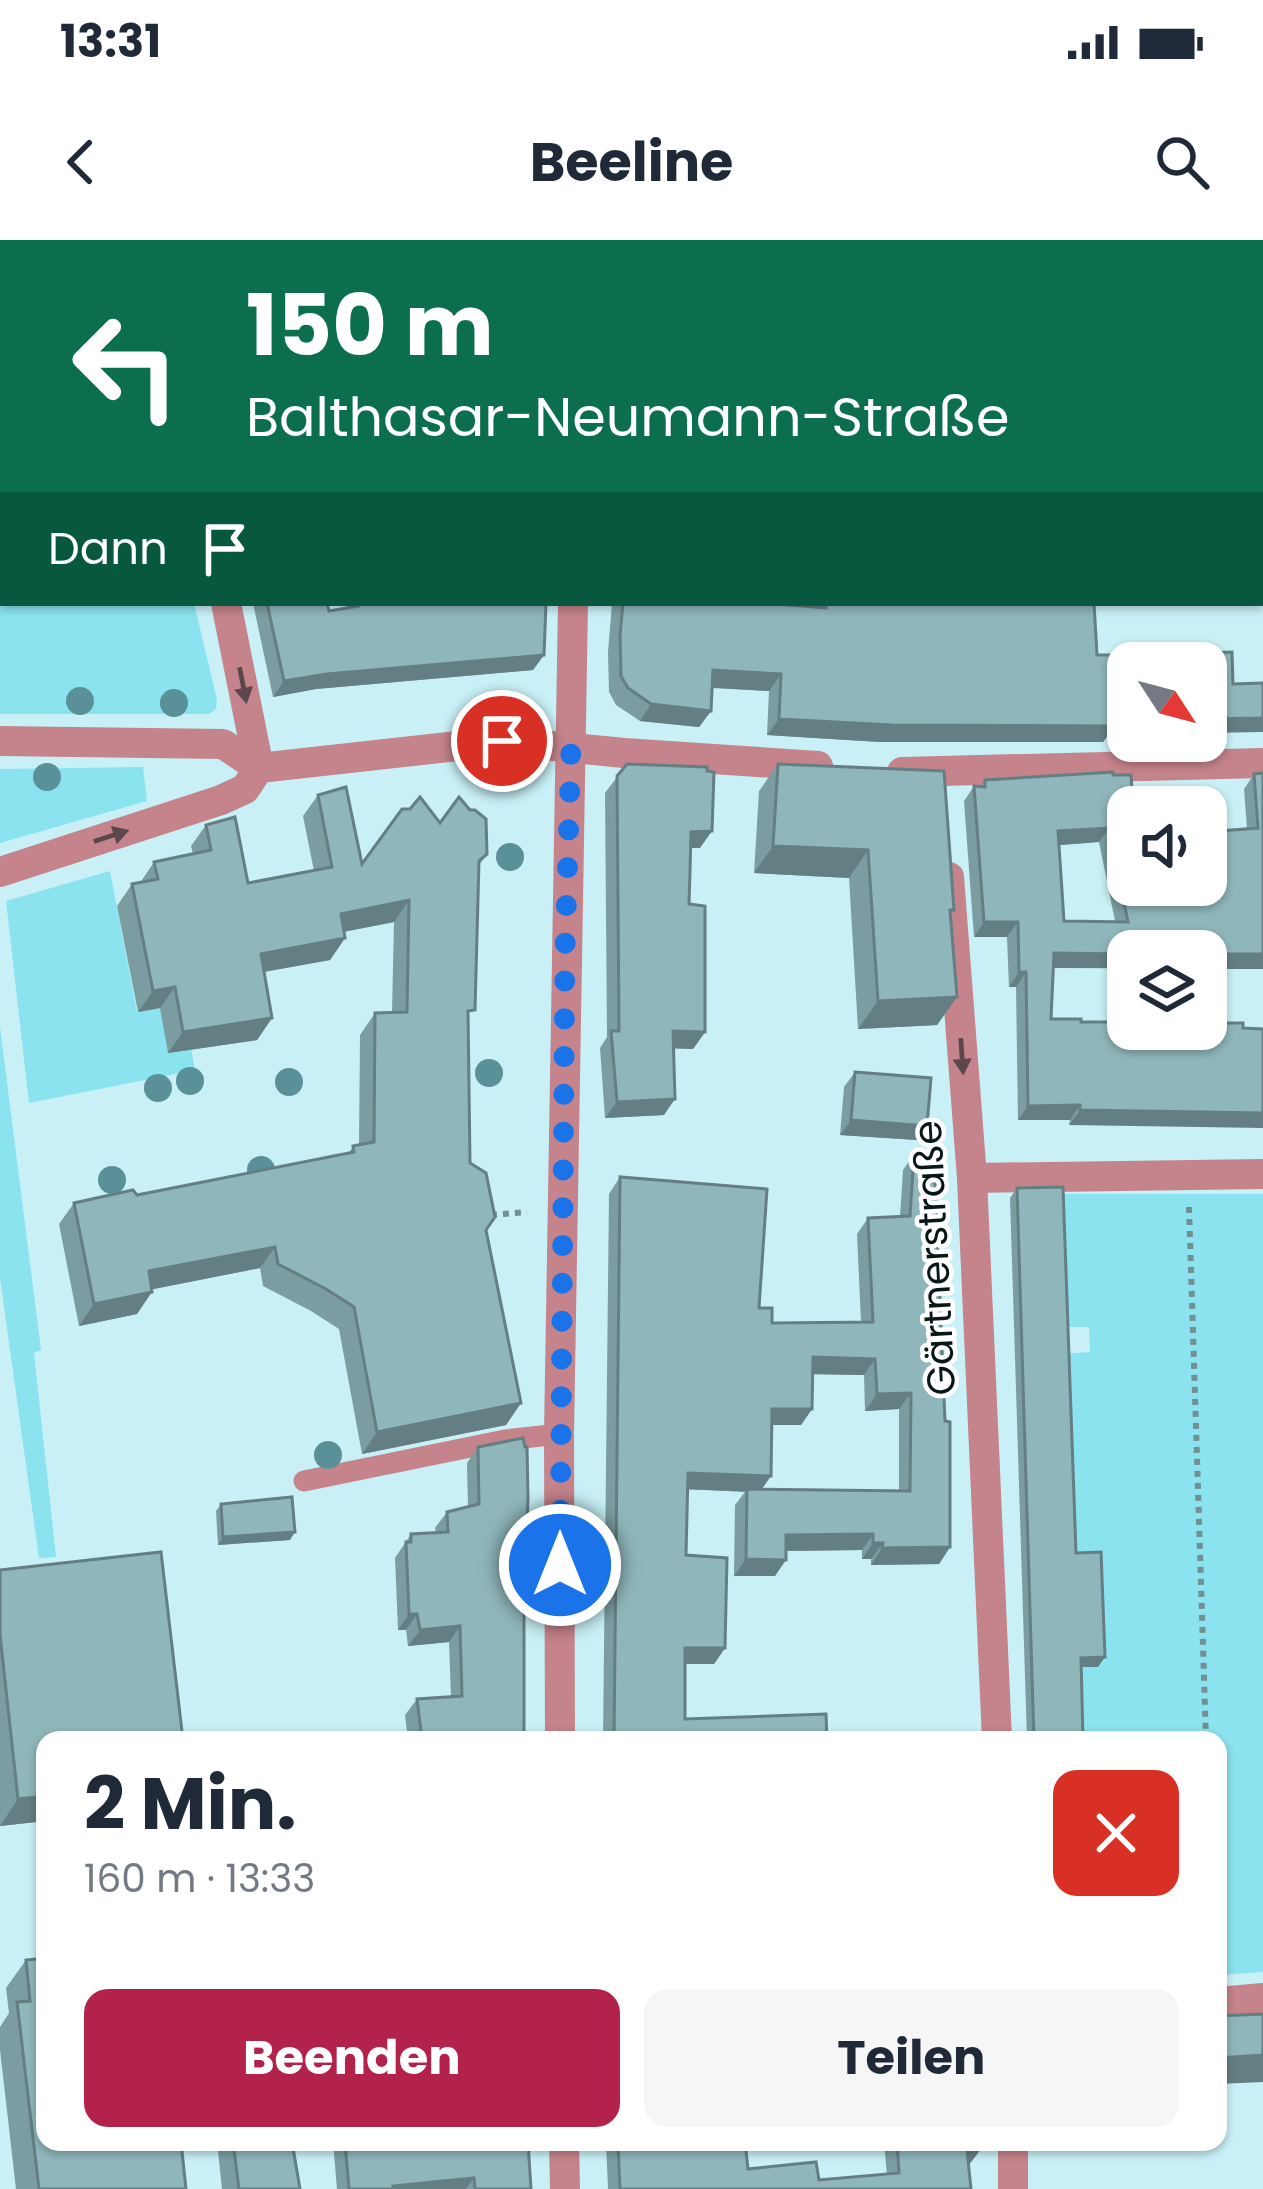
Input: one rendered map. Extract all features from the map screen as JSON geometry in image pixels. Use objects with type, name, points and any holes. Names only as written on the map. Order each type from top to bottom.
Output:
[{"type":"street","points":[[0,872],[244,789],[260,768],[227,606]]},
{"type":"street","points":[[560,1731],[559,1434],[573,606]]},
{"type":"street","points":[[0,741],[223,745],[260,768],[502,741],[859,769],[942,782],[1263,763]]},
{"type":"street","name":"Gärtnerstraße","points":[[947,859],[972,1178],[997,1731]]},
{"type":"street","points":[[972,1178],[1263,1174]]},
{"type":"street","points":[[1227,2001],[1263,1998]]},
{"type":"street","points":[[564,2151],[565,2189]]},
{"type":"street","points":[[1012,2151],[1013,2189]]},
{"type":"lane","points":[[304,1480],[505,1440],[559,1434]]},
{"type":"path","points":[[1188,1174],[1206,1731]]},
{"type":"path","points":[[476,1217],[527,1213]]},
{"type":"shaded area","points":[[0,606],[195,606],[217,700],[209,714],[0,714]]},
{"type":"shaded area","points":[[143,767],[147,801],[0,843],[0,769]]},
{"type":"shaded area","points":[[110,871],[137,1012],[160,1008],[191,1049],[195,1070],[29,1103],[6,901]]},
{"type":"shaded area","points":[[0,1027],[41,1350],[34,1353],[56,1557],[39,1558],[0,1278]]},
{"type":"shaded area","points":[[1055,1194],[1263,1194],[1263,1972],[1227,1974],[1227,1731],[1075,1731],[1063,1354],[1090,1352],[1089,1327],[1060,1327]]},
{"type":"building","points":[[268,606],[328,606],[329,611],[359,606],[546,606],[544,655],[284,681]]},
{"type":"building","points":[[623,606],[1094,606],[1097,655],[1107,655],[1107,726],[891,725],[779,719],[781,674],[713,670],[711,711],[651,704],[628,688],[621,676]]},
{"type":"building","points":[[1227,652],[1232,652],[1233,684],[1263,683],[1263,718],[1227,719]]},
{"type":"building","points":[[627,764],[707,767],[714,772],[712,831],[691,832],[689,904],[705,906],[705,1032],[673,1031],[675,1099],[617,1102],[611,1031],[619,1031],[617,776]]},
{"type":"building","points":[[778,764],[944,771],[957,997],[878,1001],[868,850],[773,846]]},
{"type":"building","points":[[1113,772],[1131,775],[1132,786],[1107,786],[1107,828],[1058,831],[1064,921],[1128,922],[1125,906],[1227,906],[1227,830],[1258,828],[1254,774],[1263,773],[1263,954],[1227,954],[1227,930],[1107,930],[1107,954],[1054,953],[1051,1019],[1107,1022],[1107,1050],[1227,1050],[1227,1023],[1263,1029],[1263,1113],[1028,1106],[1026,972],[1019,972],[1018,922],[984,922],[974,786],[985,787],[985,780]]},
{"type":"building","points":[[346,787],[362,864],[402,809],[410,809],[420,797],[440,823],[459,797],[486,819],[487,854],[479,861],[475,1010],[468,1011],[470,1163],[486,1173],[495,1217],[486,1230],[521,1403],[377,1432],[354,1307],[278,1264],[275,1247],[149,1271],[152,1292],[94,1304],[74,1203],[354,1152],[353,1146],[374,1142],[375,1013],[407,1012],[409,900],[341,914],[345,938],[261,954],[272,1018],[183,1032],[175,987],[153,991],[132,884],[158,879],[154,862],[211,850],[206,825],[235,817],[248,883],[332,867],[318,795]]},
{"type":"building","points":[[855,1072],[931,1078],[927,1126],[851,1120]]},
{"type":"building","points":[[914,1154],[934,1154],[945,1421],[950,1422],[950,1547],[882,1548],[883,1543],[873,1543],[873,1534],[786,1535],[786,1560],[746,1559],[747,1489],[910,1491],[911,1393],[877,1394],[875,1359],[813,1357],[812,1409],[772,1409],[771,1476],[688,1473],[686,1555],[727,1558],[725,1648],[685,1648],[685,1719],[826,1714],[827,1731],[614,1731],[620,1177],[767,1189],[759,1308],[772,1308],[772,1323],[873,1322],[868,1218],[910,1216]]},
{"type":"building","points":[[1063,1187],[1076,1553],[1101,1552],[1105,1657],[1081,1658],[1083,1731],[1034,1731],[1017,1188]]},
{"type":"building","points":[[523,1438],[527,1447],[524,1731],[421,1731],[417,1699],[462,1696],[460,1626],[420,1630],[417,1614],[409,1614],[406,1542],[411,1542],[411,1534],[448,1532],[447,1512],[479,1504],[478,1447]]},
{"type":"building","points":[[292,1497],[295,1532],[223,1537],[221,1504]]},
{"type":"building","points":[[161,1552],[182,1731],[36,1731],[36,1797],[18,1799],[0,1635],[0,1570]]},
{"type":"building","points":[[36,1959],[36,2151],[182,2151],[186,2189],[39,2189],[17,2002],[30,2001],[26,1960]]},
{"type":"building","points":[[1263,2014],[1263,2055],[1227,2057],[1227,2016]]},
{"type":"building","points":[[234,2151],[294,2151],[300,2189],[239,2189]]},
{"type":"building","points":[[346,2151],[529,2151],[531,2189],[475,2189],[474,2178],[394,2189],[349,2189]]},
{"type":"building","points":[[618,2151],[746,2151],[748,2169],[816,2162],[819,2180],[899,2173],[898,2151],[967,2151],[971,2189],[620,2189]]},
{"type":"route","points":[[502,741],[571,748],[560,1565]]}]
